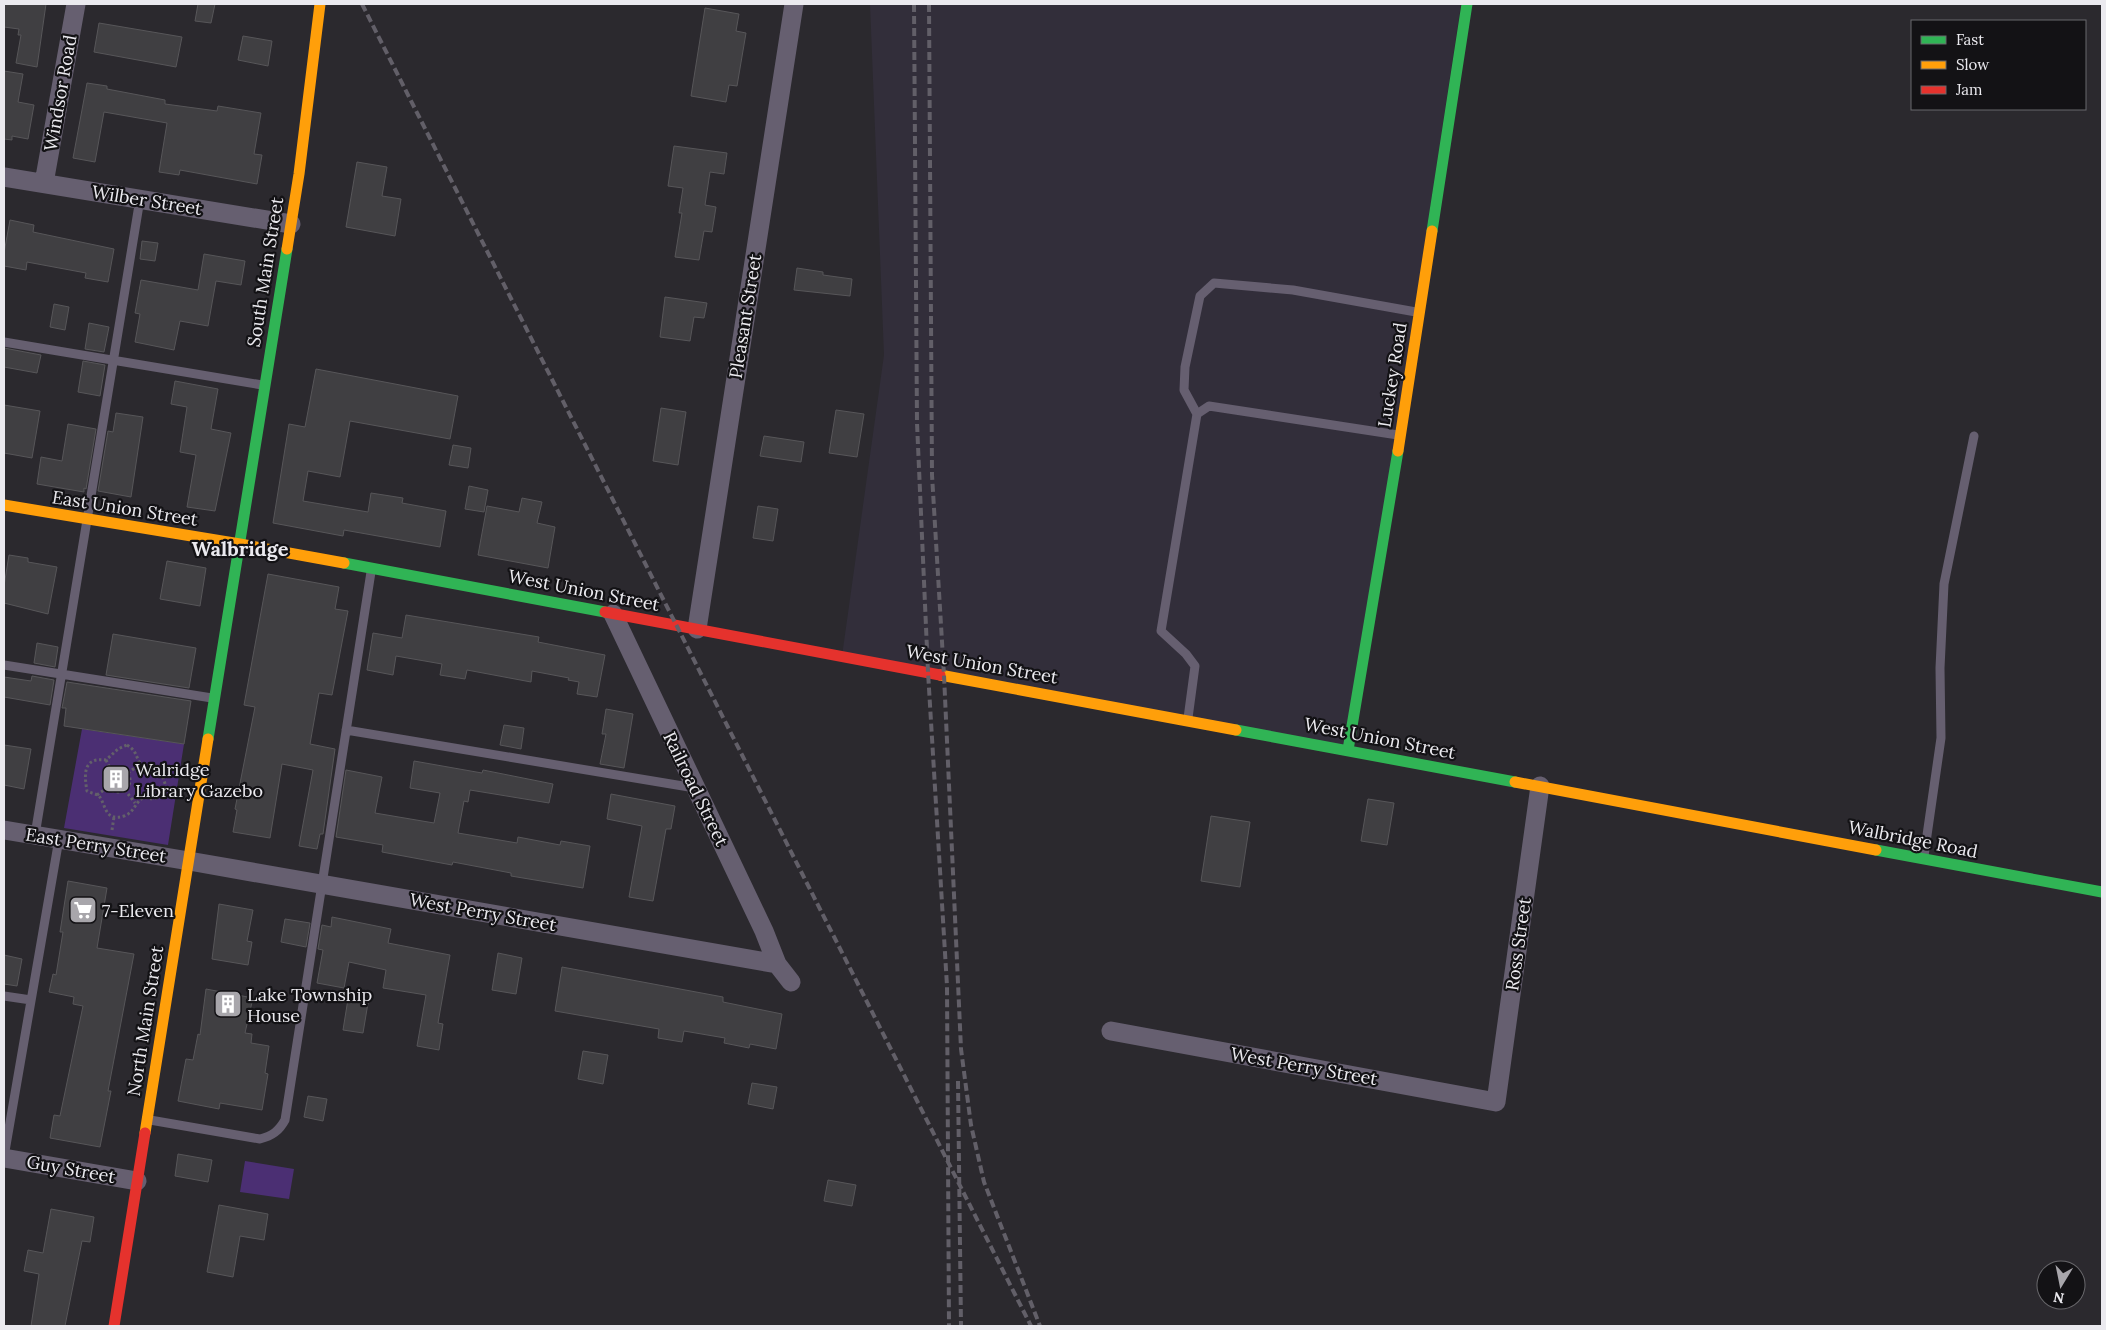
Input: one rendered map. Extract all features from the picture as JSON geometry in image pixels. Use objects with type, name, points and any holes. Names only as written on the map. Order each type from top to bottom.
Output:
[{"type":"street","name":"Windsor Road","points":[[44,183],[76,4]]},
{"type":"street","name":"South Main Street","points":[[240,544],[291,224],[320,4]]},
{"type":"street","name":"Pleasant Street","points":[[697,629],[794,4]]},
{"type":"street","name":"Luckey Road","points":[[1348,750],[1400,435],[1467,4]]},
{"type":"street","name":"Wilber Street","points":[[4,176],[291,224]]},
{"type":"street","name":"East Union Street","points":[[4,505],[240,544]]},
{"type":"street","name":"West Union Street","points":[[240,544],[1717,820]]},
{"type":"street","name":"North Main Street","points":[[114,1326],[240,544]]},
{"type":"street","name":"Railroad Street","points":[[612,614],[764,931],[777,964],[791,982]]},
{"type":"street","name":"Ross Street","points":[[1496,1102],[1540,786]]},
{"type":"street","name":"Walbridge Road","points":[[1717,820],[2102,892]]},
{"type":"street","name":"East Perry Street","points":[[4,830],[189,861]]},
{"type":"street","name":"West Perry Street","points":[[189,861],[777,964]]},
{"type":"street","name":"West Perry Street","points":[[1111,1031],[1496,1102]]},
{"type":"street","name":"Guy Street","points":[[4,1158],[137,1181]]},
{"type":"lane","points":[[35,835],[140,199]]},
{"type":"lane","points":[[1188,720],[1195,666],[1186,654],[1161,631],[1196,414],[1184,390],[1185,368],[1200,296],[1214,283],[1293,290],[1419,312]]},
{"type":"lane","points":[[4,342],[265,386]]},
{"type":"lane","points":[[1196,414],[1209,406],[1400,435]]},
{"type":"lane","points":[[1924,858],[1941,738],[1940,668],[1944,584],[1974,436]]},
{"type":"lane","points":[[147,1120],[260,1139],[270,1136],[280,1128],[285,1120],[372,569]]},
{"type":"lane","points":[[4,665],[215,699]]},
{"type":"lane","points":[[346,730],[695,788]]},
{"type":"lane","points":[[4,1158],[59,839]]},
{"type":"lane","points":[[4,996],[31,1000]]},
{"type":"path","points":[[106,760],[118,749],[127,746],[137,754],[140,764],[145,769],[160,774],[163,777],[166,788]]},
{"type":"path","points":[[106,760],[95,758],[90,761],[85,775],[88,791],[97,795],[106,812],[114,817],[125,816],[132,810],[135,803],[144,797],[153,800],[158,798],[166,788]]},
{"type":"path","points":[[106,760],[111,770]]},
{"type":"path","points":[[128,773],[140,764]]},
{"type":"path","points":[[121,768],[128,773],[130,784],[125,790],[118,792],[108,787],[106,779],[111,770],[121,768]]},
{"type":"path","points":[[97,795],[108,787]]},
{"type":"path","points":[[166,788],[175,789]]},
{"type":"path","points":[[125,790],[135,803]]},
{"type":"path","points":[[111,836],[114,817]]},
{"type":"shaded area","points":[[870,4],[1461,4],[1348,750],[842,656],[884,355]]},
{"type":"shaded area","points":[[82,729],[184,744],[168,845],[64,828]]},
{"type":"shaded area","points":[[245,1161],[294,1169],[289,1199],[240,1192]]},
{"type":"building","points":[[4,4],[46,4],[37,67],[16,63],[21,35],[18,35],[19,29],[4,27]]},
{"type":"building","points":[[198,4],[215,4],[211,23],[195,21]]},
{"type":"building","points":[[705,8],[739,14],[736,31],[746,33],[737,86],[729,85],[726,102],[691,96]]},
{"type":"building","points":[[99,23],[182,37],[176,67],[94,52]]},
{"type":"building","points":[[243,36],[272,41],[268,66],[238,60]]},
{"type":"building","points":[[4,71],[23,74],[18,102],[34,105],[28,139],[12,136],[12,140],[4,139]]},
{"type":"building","points":[[87,83],[107,86],[107,89],[165,100],[165,104],[217,111],[218,106],[261,113],[254,154],[262,155],[257,184],[180,170],[179,175],[159,172],[167,123],[104,112],[95,162],[73,158]]},
{"type":"building","points":[[674,146],[727,153],[724,174],[710,172],[705,205],[716,207],[712,232],[704,231],[699,260],[675,257],[682,213],[679,213],[683,188],[668,186]]},
{"type":"building","points":[[357,162],[387,167],[382,196],[401,199],[395,236],[346,227]]},
{"type":"building","points":[[10,220],[34,225],[33,232],[114,249],[108,282],[85,278],[86,273],[27,262],[26,270],[4,266],[4,253]]},
{"type":"building","points":[[142,241],[158,243],[155,261],[140,259]]},
{"type":"building","points":[[204,254],[245,261],[241,285],[216,281],[208,326],[180,321],[174,350],[135,342],[140,314],[135,313],[141,280],[198,290]]},
{"type":"building","points":[[797,268],[823,272],[823,275],[852,279],[850,296],[794,290]]},
{"type":"building","points":[[665,297],[707,303],[704,318],[694,317],[690,341],[660,337]]},
{"type":"building","points":[[54,304],[69,307],[65,330],[50,327]]},
{"type":"building","points":[[89,323],[109,327],[104,352],[85,349]]},
{"type":"building","points":[[4,348],[41,355],[37,373],[4,367]]},
{"type":"building","points":[[83,361],[105,365],[100,396],[78,392]]},
{"type":"building","points":[[316,369],[458,396],[450,439],[350,421],[340,477],[308,471],[303,501],[368,512],[371,493],[403,498],[402,503],[446,511],[440,547],[344,530],[343,536],[273,523],[289,424],[305,427]]},
{"type":"building","points":[[175,381],[218,389],[211,429],[231,433],[215,511],[187,507],[196,455],[180,452],[187,407],[171,404]]},
{"type":"building","points":[[4,405],[40,411],[32,458],[4,453]]},
{"type":"building","points":[[661,408],[686,412],[678,465],[653,461]]},
{"type":"building","points":[[836,410],[864,414],[857,457],[829,453]]},
{"type":"building","points":[[116,413],[143,417],[131,497],[98,491],[108,431],[113,432]]},
{"type":"building","points":[[68,424],[96,429],[84,492],[37,484],[41,457],[62,461]]},
{"type":"building","points":[[764,436],[804,442],[801,462],[760,456]]},
{"type":"building","points":[[453,445],[471,448],[468,468],[449,465]]},
{"type":"building","points":[[469,486],[488,490],[484,512],[465,509]]},
{"type":"building","points":[[522,498],[542,502],[537,523],[555,527],[548,568],[478,555],[487,506],[519,512]]},
{"type":"building","points":[[758,506],[778,509],[773,541],[753,538]]},
{"type":"building","points":[[9,555],[28,558],[28,562],[57,567],[48,614],[4,603],[4,586]]},
{"type":"building","points":[[167,561],[206,568],[200,606],[160,599]]},
{"type":"building","points":[[268,574],[339,587],[335,609],[348,611],[332,695],[319,693],[310,744],[335,749],[323,834],[320,834],[317,849],[299,846],[313,770],[282,764],[270,838],[233,832],[237,810],[235,809],[255,707],[244,705]]},
{"type":"building","points":[[406,615],[539,637],[538,642],[605,655],[597,697],[577,694],[579,682],[568,680],[569,678],[532,671],[531,682],[467,670],[465,679],[440,675],[442,664],[396,656],[393,675],[367,670],[373,633],[402,638]]},
{"type":"building","points":[[113,634],[196,648],[189,688],[106,675]]},
{"type":"building","points":[[37,643],[58,647],[55,667],[34,663]]},
{"type":"building","points":[[32,676],[54,680],[50,705],[4,697],[4,677],[31,681]]},
{"type":"building","points":[[67,682],[191,701],[184,744],[64,726],[66,708],[62,708]]},
{"type":"building","points":[[606,709],[633,714],[624,768],[600,764],[606,734],[602,734]]},
{"type":"building","points":[[504,725],[524,728],[521,749],[500,745]]},
{"type":"building","points":[[4,745],[31,749],[24,789],[4,785]]},
{"type":"building","points":[[414,761],[482,773],[483,770],[553,784],[549,803],[470,790],[468,802],[464,801],[458,833],[517,843],[518,837],[560,845],[561,841],[590,846],[583,888],[511,876],[511,873],[453,862],[452,865],[382,852],[383,845],[336,837],[346,770],[382,777],[375,813],[434,823],[440,793],[410,788]]},
{"type":"building","name":"Walridge Library Gazebo","points":[[116,772],[122,774],[124,780],[122,786],[116,788],[110,786],[108,780],[110,774]]},
{"type":"building","points":[[611,794],[675,806],[671,829],[666,829],[653,901],[629,897],[642,826],[607,819]]},
{"type":"building","points":[[1368,799],[1394,803],[1387,845],[1361,841]]},
{"type":"building","points":[[1211,816],[1250,822],[1240,887],[1201,881]]},
{"type":"building","points":[[68,881],[107,888],[97,948],[134,954],[108,1091],[111,1091],[100,1147],[50,1138],[54,1115],[60,1116],[83,1006],[73,1004],[74,997],[49,992],[53,974],[56,975]]},
{"type":"building","points":[[219,904],[253,910],[247,941],[252,942],[248,965],[212,959]]},
{"type":"building","points":[[332,917],[391,929],[388,943],[450,955],[438,1023],[443,1024],[439,1050],[417,1046],[426,995],[383,988],[386,970],[349,962],[344,988],[317,983],[323,950],[318,949],[322,925],[331,927]]},
{"type":"building","points":[[285,919],[310,923],[306,947],[281,942]]},
{"type":"building","points":[[498,953],[522,958],[516,994],[492,990]]},
{"type":"building","points":[[4,955],[22,959],[17,986],[4,984]]},
{"type":"building","points":[[562,967],[723,997],[723,1002],[782,1014],[776,1049],[750,1044],[749,1048],[724,1043],[725,1038],[684,1031],[682,1042],[658,1038],[659,1029],[555,1011]]},
{"type":"building","points":[[206,989],[253,998],[245,1033],[252,1034],[251,1043],[269,1046],[265,1073],[268,1074],[262,1110],[220,1103],[219,1109],[178,1101],[186,1059],[193,1060],[198,1034],[200,1035]]},
{"type":"building","points":[[348,999],[368,1003],[363,1033],[343,1030]]},
{"type":"building","points":[[583,1051],[608,1055],[603,1084],[578,1079]]},
{"type":"building","points":[[752,1083],[777,1087],[773,1109],[748,1104]]},
{"type":"building","points":[[308,1096],[327,1099],[323,1121],[304,1117]]},
{"type":"building","points":[[178,1154],[212,1160],[208,1182],[175,1176]]},
{"type":"building","points":[[828,1180],[856,1185],[852,1206],[824,1201]]},
{"type":"building","points":[[219,1205],[268,1214],[264,1240],[240,1236],[233,1277],[207,1272]]},
{"type":"building","points":[[51,1209],[94,1217],[90,1242],[82,1241],[65,1326],[31,1326],[39,1274],[24,1271],[28,1250],[43,1253]]},
{"type":"railway","points":[[362,4],[1031,1326]]},
{"type":"railway","points":[[914,4],[917,423],[928,672],[947,986],[949,1326]]},
{"type":"railway","points":[[929,4],[932,475],[944,675],[961,1049],[971,1125],[984,1182],[1040,1326]]},
{"type":"railway","points":[[958,1081],[961,1326]]},
{"type":"traffic: fast","points":[[1432,231],[1467,4]]},
{"type":"traffic: fast","points":[[208,739],[287,249]]},
{"type":"traffic: fast","points":[[1348,750],[1398,451]]},
{"type":"traffic: fast","points":[[344,563],[605,612]]},
{"type":"traffic: fast","points":[[1236,730],[1515,782]]},
{"type":"traffic: fast","points":[[1876,850],[2102,892]]},
{"type":"traffic: slow","points":[[287,249],[299,174],[320,4]]},
{"type":"traffic: slow","points":[[1398,451],[1432,231]]},
{"type":"traffic: slow","points":[[4,505],[344,563]]},
{"type":"traffic: slow","points":[[940,675],[1236,730]]},
{"type":"traffic: slow","points":[[145,1133],[208,739]]},
{"type":"traffic: slow","points":[[1515,782],[1876,850]]},
{"type":"traffic: jam","points":[[605,612],[940,675]]},
{"type":"traffic: jam","points":[[114,1326],[145,1133]]},
{"type":"place","name":"Walridge Library Gazebo","points":[[116,779]]},
{"type":"place","name":"7-Eleven","points":[[83,910]]},
{"type":"place","name":"Lake Township House","points":[[228,1004]]},
{"type":"district","name":"Walbridge","points":[[240,548]]}]
